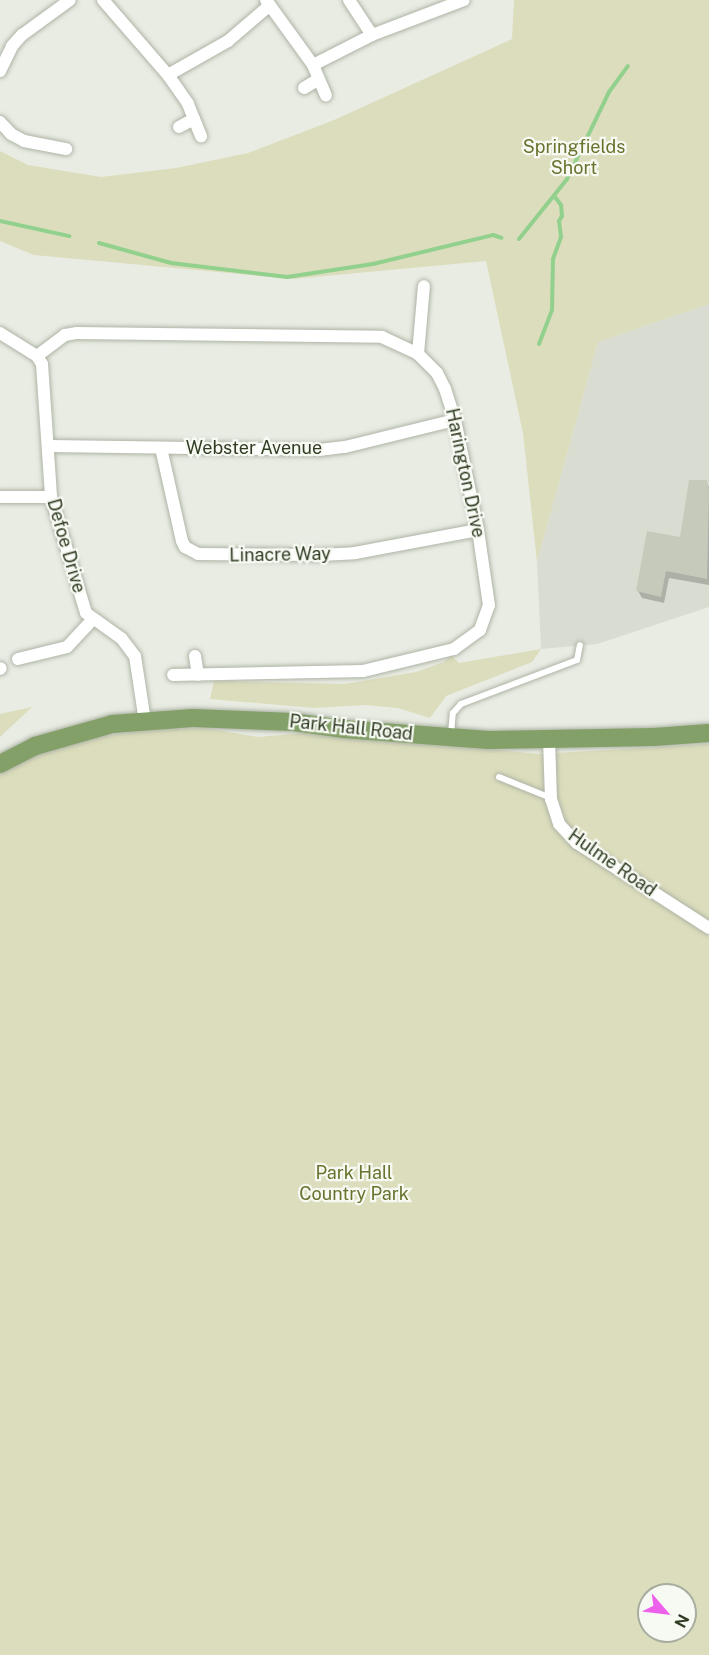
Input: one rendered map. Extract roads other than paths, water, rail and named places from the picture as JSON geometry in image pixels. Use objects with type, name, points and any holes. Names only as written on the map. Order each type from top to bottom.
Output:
[{"type":"main road","name":"Park Hall Road","points":[[0,764],[35,746],[112,724],[193,718],[275,721],[452,738],[654,737],[709,733]]},
{"type":"street","points":[[0,71],[12,46],[22,35],[70,0]]},
{"type":"street","points":[[103,0],[168,75],[188,104],[201,136]]},
{"type":"street","points":[[349,0],[372,35]]},
{"type":"street","points":[[313,65],[372,35],[464,0]]},
{"type":"street","points":[[168,75],[228,41],[268,3],[313,65],[326,95]]},
{"type":"street","points":[[304,88],[319,79]]},
{"type":"street","points":[[179,127],[194,119]]},
{"type":"street","points":[[0,122],[10,134],[24,141],[66,148]]},
{"type":"street","points":[[418,354],[424,286]]},
{"type":"street","points":[[0,333],[37,356]]},
{"type":"street","name":"Harington Drive","points":[[37,356],[65,335],[76,333],[372,336],[401,344],[418,354],[437,373],[455,420],[478,530],[489,605],[480,630],[453,649],[363,671],[173,675]]},
{"type":"street","name":"Defoe Drive","points":[[37,356],[42,364],[44,375],[51,496],[82,603],[92,620]]},
{"type":"street","name":"Webster Avenue","points":[[49,446],[319,450],[345,447],[455,420]]},
{"type":"street","name":"Linacre Way","points":[[161,448],[182,541],[185,547],[198,554],[332,555],[478,530]]},
{"type":"street","points":[[0,497],[51,496]]},
{"type":"street","points":[[18,659],[67,647],[92,620],[122,639],[135,656],[145,721]]},
{"type":"street","points":[[195,656],[198,675]]},
{"type":"street","name":"Hulme Road","points":[[549,739],[551,798],[559,824],[577,843],[709,928]]},
{"type":"lane","points":[[452,738],[450,722],[456,707],[577,660],[580,645]]},
{"type":"lane","points":[[499,777],[551,798]]},
{"type":"waterway","points":[[519,239],[567,179],[609,92],[628,66]]},
{"type":"waterway","points":[[539,344],[552,310],[553,259],[561,237],[559,221],[562,216],[561,205],[555,197]]},
{"type":"waterway","points":[[0,221],[69,236]]},
{"type":"waterway","points":[[99,243],[171,263],[287,277],[373,264],[493,235],[502,238]]},
{"type":"park label","name":"Springfields Short","points":[[574,158]]},
{"type":"park label","name":"Park Hall Country Park","points":[[354,1184]]}]
